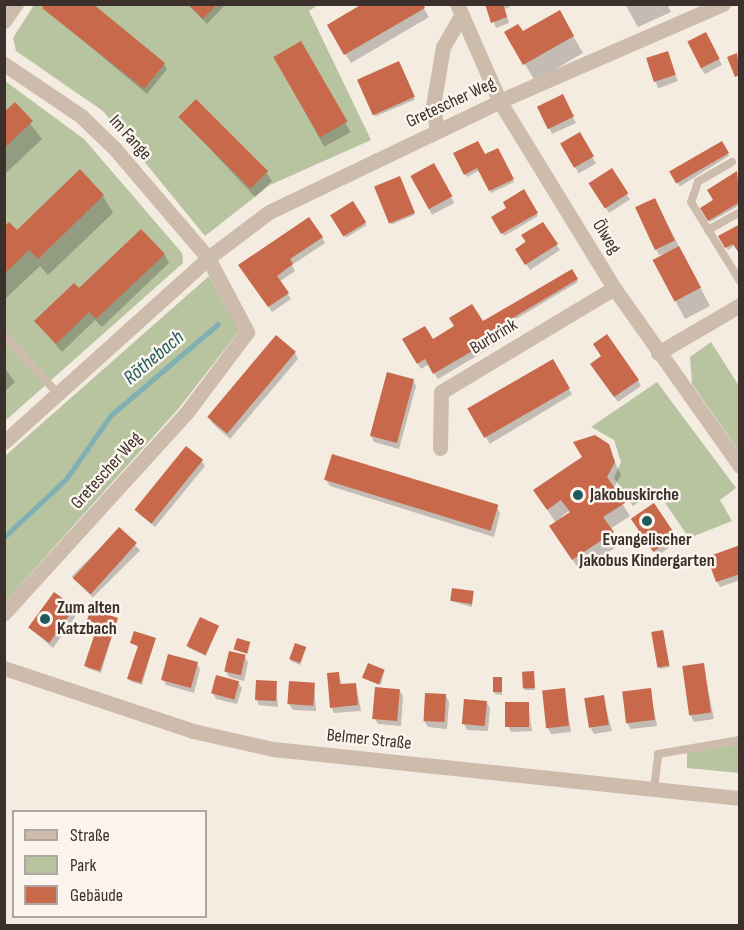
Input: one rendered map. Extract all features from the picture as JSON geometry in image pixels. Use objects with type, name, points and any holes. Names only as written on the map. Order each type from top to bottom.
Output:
[{"type":"street","points":[[4,21],[16,4]]},
{"type":"street","name":"Gretescher Weg","points":[[4,442],[59,395],[208,258],[295,197],[500,102],[723,4]]},
{"type":"street","name":"Ölweg","points":[[459,10],[500,102],[615,288],[658,353],[740,466]]},
{"type":"street","name":"Ölweg","points":[[437,131],[433,106],[443,47],[459,10]]},
{"type":"street","name":"Im Fange","points":[[4,64],[98,130],[208,258]]},
{"type":"street","name":"Gretescher Weg","points":[[4,613],[188,411],[248,332],[208,258]]},
{"type":"street","name":"Burbrink","points":[[440,448],[441,392],[615,288]]},
{"type":"street","points":[[658,353],[740,304]]},
{"type":"street","name":"Belmer Straße","points":[[4,668],[193,731],[273,749],[740,798]]},
{"type":"lane","points":[[732,162],[698,182],[691,202],[708,230],[736,267],[740,281]]},
{"type":"lane","points":[[708,230],[740,212]]},
{"type":"lane","points":[[4,335],[59,395]]},
{"type":"lane","points":[[654,789],[658,754],[740,740]]},
{"type":"green space","points":[[34,5],[318,5],[309,11],[371,140],[270,185],[205,236],[103,111],[16,51],[13,38]]},
{"type":"green space","points":[[5,81],[84,139],[182,253],[183,263],[5,421]]},
{"type":"green space","points":[[209,276],[239,331],[179,408],[5,602],[5,456]]},
{"type":"green space","points":[[711,342],[739,386],[739,451],[692,384],[690,357]]},
{"type":"green space","points":[[657,382],[736,488],[720,500],[732,521],[689,538],[657,491],[633,506],[614,478],[621,462],[614,440],[591,427]]},
{"type":"green space","points":[[739,744],[739,773],[687,768],[687,753]]},
{"type":"building","points":[[45,4],[93,4],[165,63],[144,89],[42,8]]},
{"type":"building","points":[[188,4],[217,4],[203,19]]},
{"type":"building","points":[[362,4],[423,4],[425,8],[344,55],[327,25]]},
{"type":"building","points":[[485,4],[503,4],[507,17],[491,23]]},
{"type":"building","points":[[560,10],[574,36],[523,65],[504,32],[518,24],[523,31]]},
{"type":"building","points":[[706,32],[720,59],[701,68],[687,42]]},
{"type":"building","points":[[301,41],[348,122],[320,138],[273,57]]},
{"type":"building","points":[[668,51],[676,75],[654,82],[646,58]]},
{"type":"building","points":[[737,53],[740,75],[735,77],[727,57]]},
{"type":"building","points":[[399,61],[415,97],[373,115],[357,80]]},
{"type":"building","points":[[563,94],[574,116],[548,129],[537,107]]},
{"type":"building","points":[[196,99],[268,171],[250,189],[178,117]]},
{"type":"building","points":[[15,102],[33,121],[4,148],[4,112]]},
{"type":"building","points":[[580,132],[594,156],[574,168],[560,144]]},
{"type":"building","points":[[478,141],[485,154],[498,148],[514,179],[489,191],[477,168],[464,175],[453,153]]},
{"type":"building","points":[[722,141],[729,153],[676,184],[669,172]]},
{"type":"building","points":[[434,163],[452,196],[429,209],[410,176]]},
{"type":"building","points":[[612,168],[628,193],[605,208],[589,183]]},
{"type":"building","points":[[80,169],[104,195],[38,259],[29,250],[4,274],[4,226],[9,222],[17,230]]},
{"type":"building","points":[[737,171],[740,202],[708,221],[700,208],[713,200],[707,190]]},
{"type":"building","points":[[400,176],[415,213],[389,224],[374,186]]},
{"type":"building","points":[[524,189],[538,213],[501,234],[491,217],[506,208],[503,202]]},
{"type":"building","points":[[655,198],[675,241],[655,250],[635,207]]},
{"type":"building","points":[[353,201],[366,222],[343,237],[330,215]]},
{"type":"building","points":[[309,217],[323,237],[290,259],[293,264],[277,276],[289,293],[268,307],[238,265]]},
{"type":"building","points":[[543,222],[558,244],[525,265],[515,249],[526,242],[521,235]]},
{"type":"building","points":[[740,224],[740,255],[733,244],[725,248],[718,236]]},
{"type":"building","points":[[141,229],[165,254],[96,319],[89,312],[56,344],[34,321],[74,283],[79,288]]},
{"type":"building","points":[[679,246],[701,287],[675,302],[653,260]]},
{"type":"building","points":[[572,269],[578,279],[489,332],[493,339],[433,374],[425,359],[417,364],[402,339],[425,326],[433,339],[454,326],[449,318],[472,304],[483,321]]},
{"type":"building","points":[[607,334],[639,380],[614,397],[590,364],[601,356],[593,344]]},
{"type":"building","points":[[276,335],[296,352],[227,434],[207,417]]},
{"type":"building","points":[[553,359],[570,388],[484,438],[467,409]]},
{"type":"building","points":[[387,372],[414,379],[397,443],[370,436]]},
{"type":"building","name":"Jakobuskirche","points":[[595,435],[609,444],[615,462],[607,477],[625,503],[603,517],[614,532],[572,560],[549,526],[570,512],[561,500],[547,510],[533,490],[582,457],[573,442]]},
{"type":"building","points":[[186,446],[203,460],[151,524],[134,510]]},
{"type":"building","points":[[332,454],[498,505],[491,531],[324,480]]},
{"type":"building","points":[[654,503],[676,536],[653,552],[631,519]]},
{"type":"building","points":[[119,527],[137,543],[91,594],[73,578]]},
{"type":"building","points":[[740,545],[740,574],[716,582],[707,557]]},
{"type":"building","points":[[452,588],[474,591],[472,604],[450,601]]},
{"type":"building","points":[[54,592],[75,607],[49,643],[28,628]]},
{"type":"building","points":[[91,609],[118,618],[100,671],[84,666],[98,624],[87,620]]},
{"type":"building","points":[[200,617],[219,626],[206,655],[186,646]]},
{"type":"building","points":[[663,630],[669,665],[657,668],[651,632]]},
{"type":"building","points":[[134,631],[156,638],[141,683],[127,679],[138,646],[130,643]]},
{"type":"building","points":[[237,638],[250,642],[247,654],[233,649]]},
{"type":"building","points":[[295,643],[306,647],[300,663],[289,659]]},
{"type":"building","points":[[229,651],[246,655],[241,675],[224,671]]},
{"type":"building","points":[[168,654],[198,662],[191,688],[161,680]]},
{"type":"building","points":[[368,663],[385,670],[379,685],[362,678]]},
{"type":"building","points":[[704,663],[711,713],[689,716],[682,666]]},
{"type":"building","points":[[534,671],[535,688],[523,689],[522,672]]},
{"type":"building","points":[[339,672],[340,684],[356,683],[358,705],[330,708],[327,673]]},
{"type":"building","points":[[216,675],[239,681],[234,700],[211,693]]},
{"type":"building","points":[[493,677],[502,677],[502,692],[493,692]]},
{"type":"building","points":[[256,680],[277,681],[276,701],[255,700]]},
{"type":"building","points":[[289,681],[315,683],[313,706],[287,704]]},
{"type":"building","points":[[375,687],[400,689],[397,721],[372,719]]},
{"type":"building","points":[[565,688],[569,726],[546,728],[542,690]]},
{"type":"building","points":[[651,688],[655,720],[626,723],[622,692]]},
{"type":"building","points":[[425,693],[446,694],[445,722],[424,721]]},
{"type":"building","points":[[604,695],[609,725],[589,728],[584,698]]},
{"type":"building","points":[[464,699],[487,701],[485,726],[462,724]]},
{"type":"building","points":[[505,702],[529,702],[529,727],[505,727]]},
{"type":"waterway","name":"Röthebach","points":[[4,537],[66,479],[111,415],[218,324]]},
{"type":"place","name":"Jakobuskirche","points":[[578,495]]},
{"type":"place","name":"Evangelischer Jakobus Kindergarten","points":[[647,521]]},
{"type":"place","name":"Zum alten Katzbach","points":[[45,619]]}]
